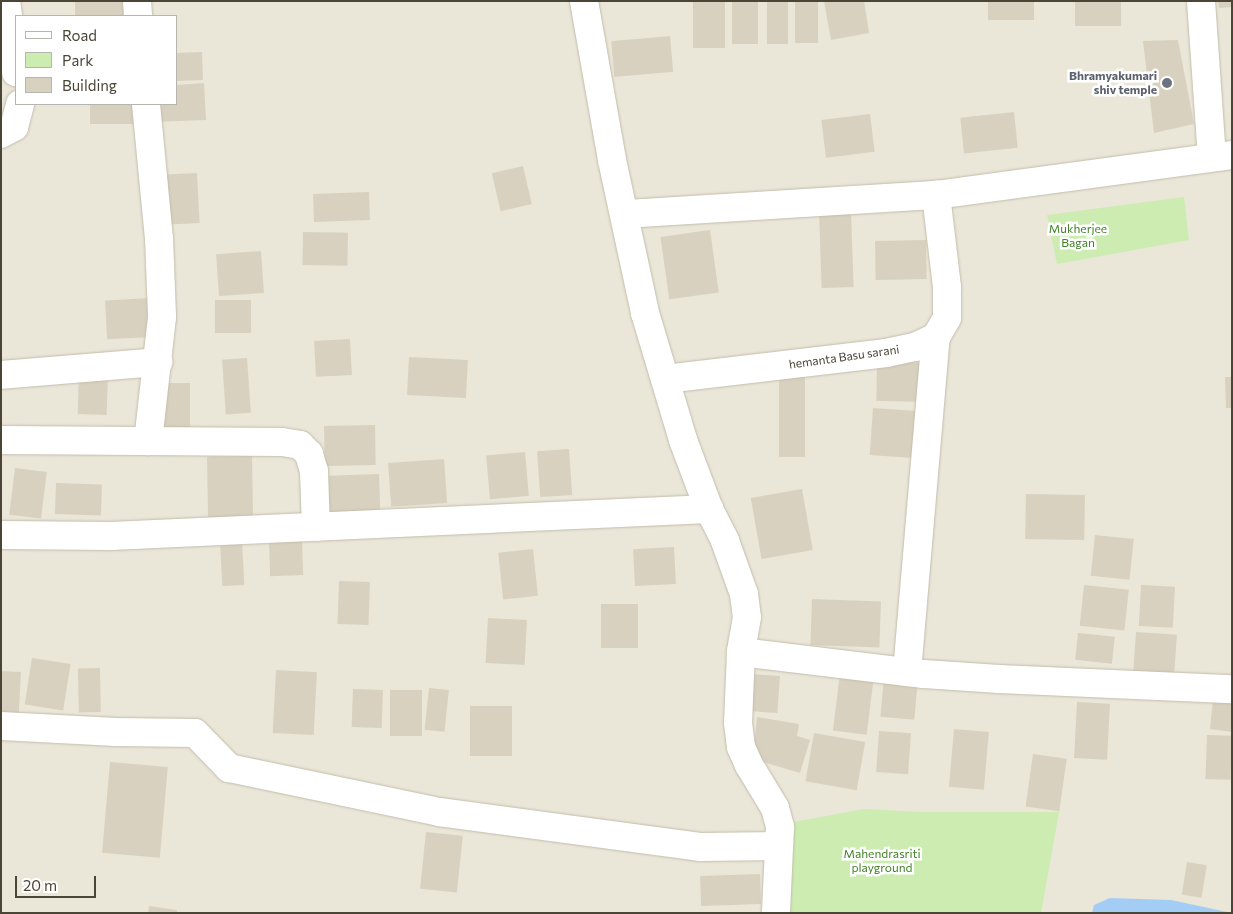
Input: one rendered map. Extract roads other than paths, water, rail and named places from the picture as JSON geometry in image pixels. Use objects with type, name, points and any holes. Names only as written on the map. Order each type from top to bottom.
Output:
[{"type":"street","points":[[6,1],[15,65]]},
{"type":"street","points":[[137,1],[138,15]]},
{"type":"street","points":[[584,1],[612,160],[645,313],[683,440],[710,509],[725,541],[744,594],[746,617],[741,652],[738,715],[742,747],[749,765],[775,808],[780,827],[776,913]]},
{"type":"street","points":[[625,214],[936,195],[1222,156],[1201,1]]},
{"type":"street","points":[[1,134],[14,127],[20,105]]},
{"type":"street","points":[[146,105],[161,282],[162,317],[148,441]]},
{"type":"street","points":[[907,672],[936,337],[947,318],[947,287],[936,195]]},
{"type":"street","name":"hemanta Basu sarani","points":[[664,379],[886,353],[915,347],[936,337]]},
{"type":"street","points":[[1,376],[158,362]]},
{"type":"street","points":[[1,440],[282,442],[300,445],[309,454],[314,471],[316,527]]},
{"type":"street","points":[[1,535],[111,536],[710,509]]},
{"type":"street","points":[[741,652],[907,672],[999,680],[1232,689]]},
{"type":"street","points":[[1,726],[195,734],[229,768],[439,812],[700,847],[780,846]]},
{"type":"water","points":[[1110,898],[1171,900],[1232,913],[1092,913],[1094,905]]},
{"type":"place","name":"Bhramyakumari shiv temple","points":[[1167,83]]},
{"type":"park label","name":"Mukherjee Bagan","points":[[1078,236]]},
{"type":"park label","name":"Mahendrasriti playground","points":[[882,861]]}]
